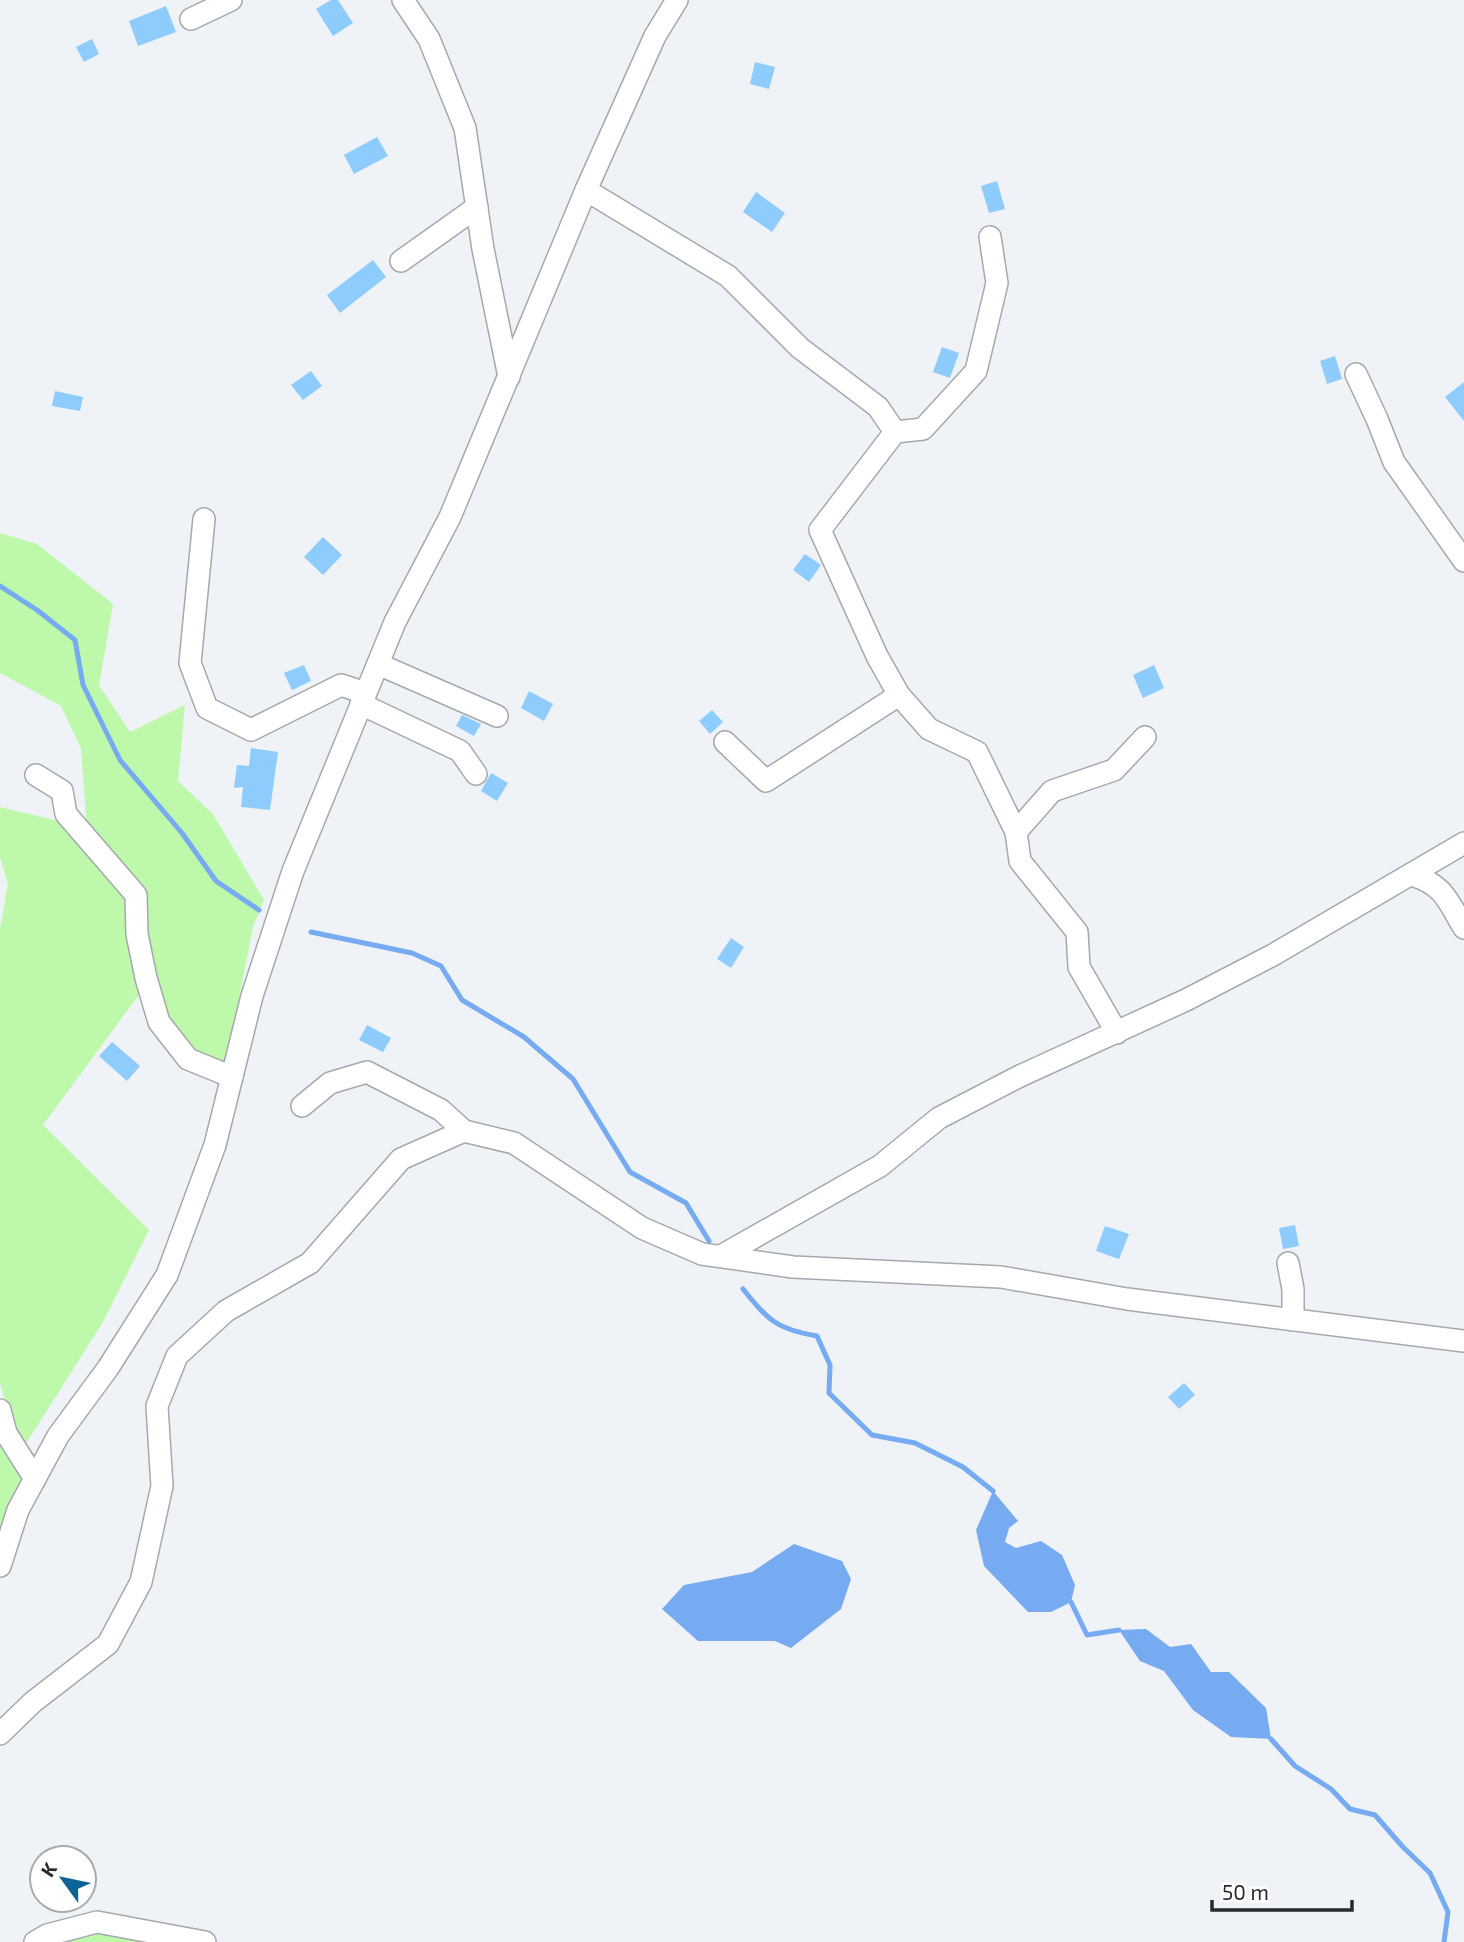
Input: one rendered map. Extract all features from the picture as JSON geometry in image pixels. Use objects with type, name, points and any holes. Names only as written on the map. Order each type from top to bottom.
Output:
[{"type":"street","points":[[191,19],[230,0]]},
{"type":"street","points":[[403,0],[429,39],[466,128],[477,207],[509,377]]},
{"type":"street","points":[[0,1566],[18,1510],[58,1436],[108,1368],[167,1275],[215,1145],[252,996],[293,871],[395,622],[450,517],[586,190],[656,36],[677,0]]},
{"type":"street","points":[[586,190],[728,276],[800,348],[878,407],[895,432]]},
{"type":"street","points":[[401,261],[477,207]]},
{"type":"street","points":[[990,237],[997,283],[976,371],[923,429],[895,432],[820,530],[877,656],[900,695],[929,729],[977,752],[1016,832],[1020,861],[1077,932],[1079,967],[1117,1033]]},
{"type":"street","points":[[1356,374],[1394,462],[1464,561]]},
{"type":"street","points":[[204,519],[190,663],[207,708],[251,730],[341,685],[460,751],[476,774]]},
{"type":"street","points":[[377,664],[497,716]]},
{"type":"street","points":[[725,742],[766,781],[900,695]]},
{"type":"street","points":[[1016,832],[1052,791],[1114,770],[1145,737]]},
{"type":"street","points":[[36,775],[62,792],[66,814],[136,895],[137,934],[159,1022],[188,1059],[232,1077]]},
{"type":"street","points":[[721,1256],[880,1166],[939,1118],[1020,1076],[1117,1033],[1273,955],[1464,843]]},
{"type":"street","points":[[1412,875],[1431,881],[1446,897],[1464,928]]},
{"type":"street","points":[[302,1106],[330,1083],[368,1072],[441,1110],[464,1131],[513,1143],[642,1228],[702,1254],[793,1267],[1001,1277],[1127,1299],[1464,1341]]},
{"type":"street","points":[[0,1734],[33,1702],[108,1644],[141,1582],[162,1486],[157,1406],[177,1356],[226,1311],[310,1263],[401,1158],[464,1131]]},
{"type":"street","points":[[1288,1263],[1293,1289],[1293,1320]]},
{"type":"street","points":[[0,1410],[6,1433],[35,1479]]},
{"type":"street","points":[[35,1942],[47,1935],[97,1923],[205,1942]]},
{"type":"green space","points":[[0,533],[37,544],[113,604],[99,685],[130,732],[185,705],[178,781],[213,814],[264,900],[253,927],[226,1064],[191,1052],[164,1016],[145,934],[87,828],[81,749],[61,706],[0,673]]},
{"type":"green space","points":[[0,807],[71,824],[128,893],[141,992],[43,1125],[149,1230],[103,1322],[25,1445],[12,1426],[0,1383],[0,929],[8,884],[0,857]]},
{"type":"green space","points":[[0,1438],[23,1478],[0,1543]]},
{"type":"green space","points":[[95,1931],[172,1942],[51,1942]]},
{"type":"water","points":[[993,1491],[1018,1521],[1009,1528],[1005,1542],[1016,1548],[1041,1541],[1062,1555],[1075,1585],[1071,1602],[1051,1612],[1028,1612],[984,1566],[976,1530]]},
{"type":"water","points":[[794,1544],[842,1561],[851,1579],[841,1609],[791,1648],[775,1641],[698,1641],[662,1609],[684,1585],[752,1572]]},
{"type":"water","points":[[1146,1629],[1170,1647],[1191,1644],[1211,1672],[1229,1672],[1266,1708],[1271,1739],[1231,1737],[1193,1710],[1164,1671],[1140,1661],[1119,1630]]},
{"type":"building","points":[[331,0],[338,0],[353,23],[333,36],[316,9]]},
{"type":"building","points":[[166,6],[176,32],[138,46],[129,21]]},
{"type":"building","points":[[92,39],[99,54],[84,62],[76,47]]},
{"type":"building","points":[[755,62],[775,67],[769,89],[750,84]]},
{"type":"building","points":[[377,137],[388,156],[354,174],[344,155]]},
{"type":"building","points":[[997,181],[1005,209],[989,213],[981,186]]},
{"type":"building","points":[[756,192],[785,213],[772,232],[743,212]]},
{"type":"building","points":[[373,260],[386,277],[340,313],[327,295]]},
{"type":"building","points":[[942,347],[959,353],[950,378],[933,372]]},
{"type":"building","points":[[1335,356],[1342,379],[1327,384],[1320,361]]},
{"type":"building","points":[[311,371],[322,386],[303,400],[291,385]]},
{"type":"building","points":[[1464,382],[1464,421],[1445,397]]},
{"type":"building","points":[[55,391],[83,397],[80,411],[52,406]]},
{"type":"building","points":[[323,537],[342,555],[323,575],[304,557]]},
{"type":"building","points":[[805,554],[821,565],[809,582],[793,570]]},
{"type":"building","points":[[304,665],[311,681],[292,690],[284,673]]},
{"type":"building","points":[[1154,665],[1164,688],[1143,698],[1133,675]]},
{"type":"building","points":[[529,691],[553,704],[544,721],[521,708]]},
{"type":"building","points":[[712,710],[723,722],[710,734],[699,721]]},
{"type":"building","points":[[462,715],[481,724],[474,736],[456,726]]},
{"type":"building","points":[[251,748],[278,752],[270,810],[241,807],[243,787],[234,788],[237,765],[249,766]]},
{"type":"building","points":[[491,773],[508,783],[497,801],[481,791]]},
{"type":"building","points":[[731,938],[744,947],[731,968],[717,959]]},
{"type":"building","points":[[367,1025],[391,1038],[383,1052],[359,1040]]},
{"type":"building","points":[[112,1042],[140,1066],[127,1081],[99,1056]]},
{"type":"building","points":[[1295,1225],[1299,1246],[1283,1249],[1279,1228]]},
{"type":"building","points":[[1105,1226],[1129,1234],[1119,1259],[1096,1251]]},
{"type":"building","points":[[1184,1383],[1195,1395],[1179,1409],[1168,1397]]},
{"type":"waterway","points":[[0,586],[37,610],[75,640],[83,685],[120,760],[182,833],[216,881],[259,910]]},
{"type":"waterway","points":[[311,932],[412,953],[441,966],[462,1000],[524,1037],[573,1079],[630,1172],[686,1203],[709,1241]]},
{"type":"waterway","points":[[743,1289],[774,1322],[817,1336],[830,1365],[829,1393],[872,1435],[915,1443],[963,1467],[993,1491]]},
{"type":"waterway","points":[[1071,1602],[1087,1635],[1119,1630]]},
{"type":"waterway","points":[[1271,1739],[1295,1766],[1331,1789],[1350,1809],[1375,1815],[1430,1873],[1448,1912],[1444,1942]]}]
